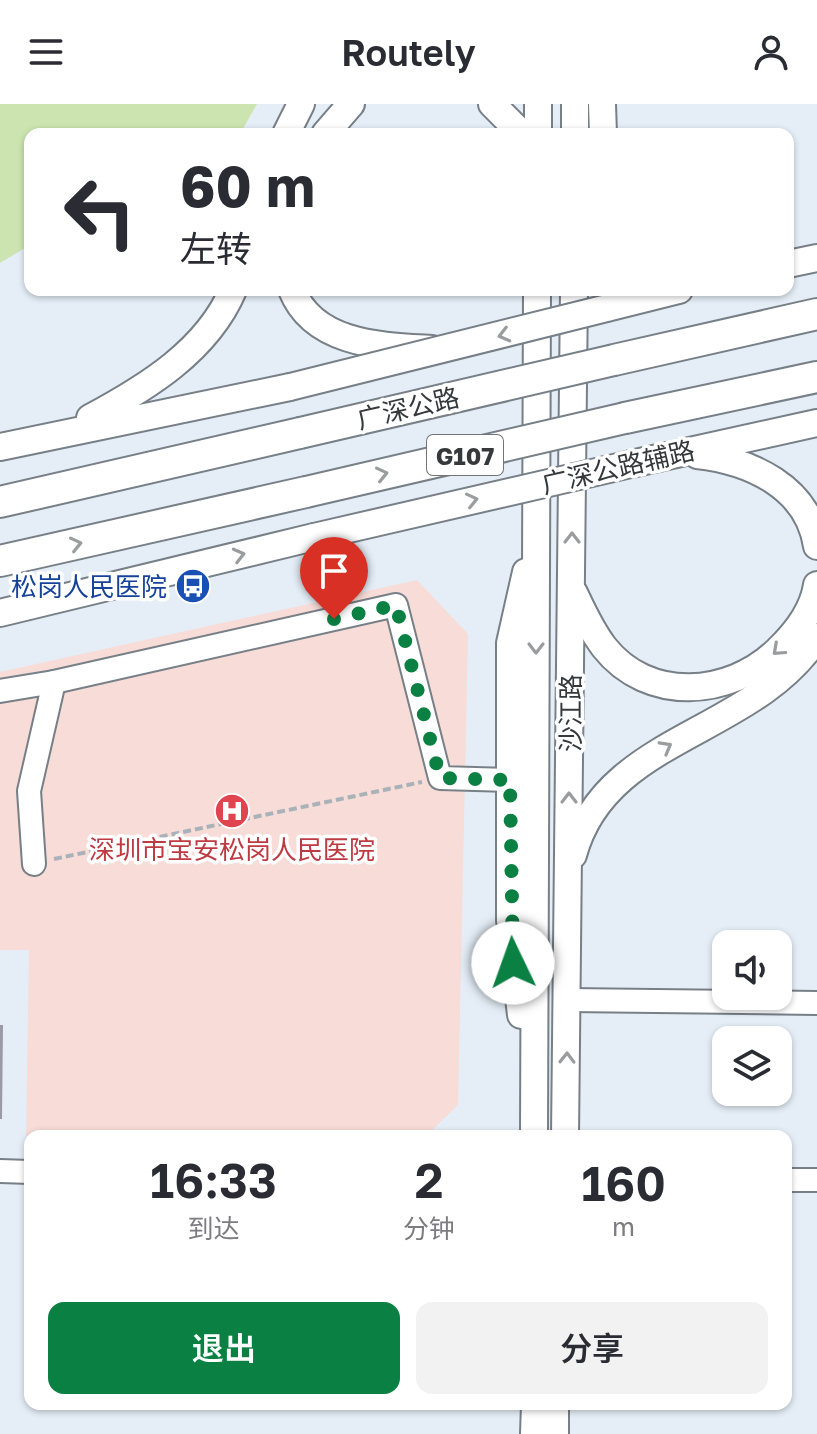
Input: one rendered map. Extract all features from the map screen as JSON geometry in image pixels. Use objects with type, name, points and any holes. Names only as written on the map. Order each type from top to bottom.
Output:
[{"type":"highway","name":"广深公路","points":[[0,502],[817,314]]},
{"type":"highway","name":"G107","points":[[0,561],[817,377]]},
{"type":"highway","points":[[0,480],[129,473]]},
{"type":"main road","points":[[289,128],[301,104]]},
{"type":"main road","points":[[330,128],[351,104]]},
{"type":"main road","points":[[492,104],[516,128]]},
{"type":"main road","points":[[538,104],[538,128]]},
{"type":"main road","points":[[575,104],[575,128]]},
{"type":"main road","points":[[602,104],[603,128]]},
{"type":"main road","points":[[794,263],[817,258]]},
{"type":"main road","points":[[64,432],[135,394],[200,341],[230,296]]},
{"type":"main road","points":[[295,296],[313,320],[335,334],[382,345],[447,349]]},
{"type":"main road","name":"沙江路","points":[[534,1130],[537,296]]},
{"type":"main road","name":"沙江路","points":[[565,1130],[574,296]]},
{"type":"main road","points":[[0,447],[290,387],[655,296]]},
{"type":"main road","name":"广深公路辅路","points":[[0,613],[314,537],[817,423]]},
{"type":"main road","points":[[680,453],[721,458],[749,467],[794,495],[810,518],[817,544]]},
{"type":"main road","points":[[534,1087],[513,963],[510,643],[536,534]]},
{"type":"main road","points":[[571,586],[586,619],[606,649],[652,681],[697,689],[749,673],[772,656],[793,636],[807,615],[817,585]]},
{"type":"main road","points":[[569,871],[576,845],[593,815],[633,768],[658,750],[764,694],[791,670],[817,637]]},
{"type":"main road","points":[[534,1434],[535,1410]]},
{"type":"main road","points":[[555,1410],[555,1434]]},
{"type":"street","points":[[0,691],[54,682],[396,605],[440,778],[510,780]]},
{"type":"street","points":[[34,864],[29,791],[54,682]]},
{"type":"street","points":[[568,1000],[817,1003]]},
{"type":"street","points":[[0,1171],[24,1172]]},
{"type":"street","points":[[792,1180],[817,1180]]},
{"type":"path","points":[[34,864],[440,778]]},
{"type":"shaded area","name":"深圳市宝安松岗人民医院","points":[[417,580],[468,634],[458,1105],[432,1130],[26,1130],[29,950],[0,950],[0,672]]},
{"type":"green space","points":[[0,104],[257,104],[243,128],[24,128],[24,249],[0,263]]},
{"type":"building","points":[[2,1026],[1,1118],[0,1118]]},
{"type":"place","name":"松岗人民医院","points":[[193,586]]},
{"type":"place","name":"深圳市宝安松岗人民医院","points":[[232,811]]},
{"type":"route","points":[[334,619],[396,605],[440,778],[510,780],[513,963]]}]
